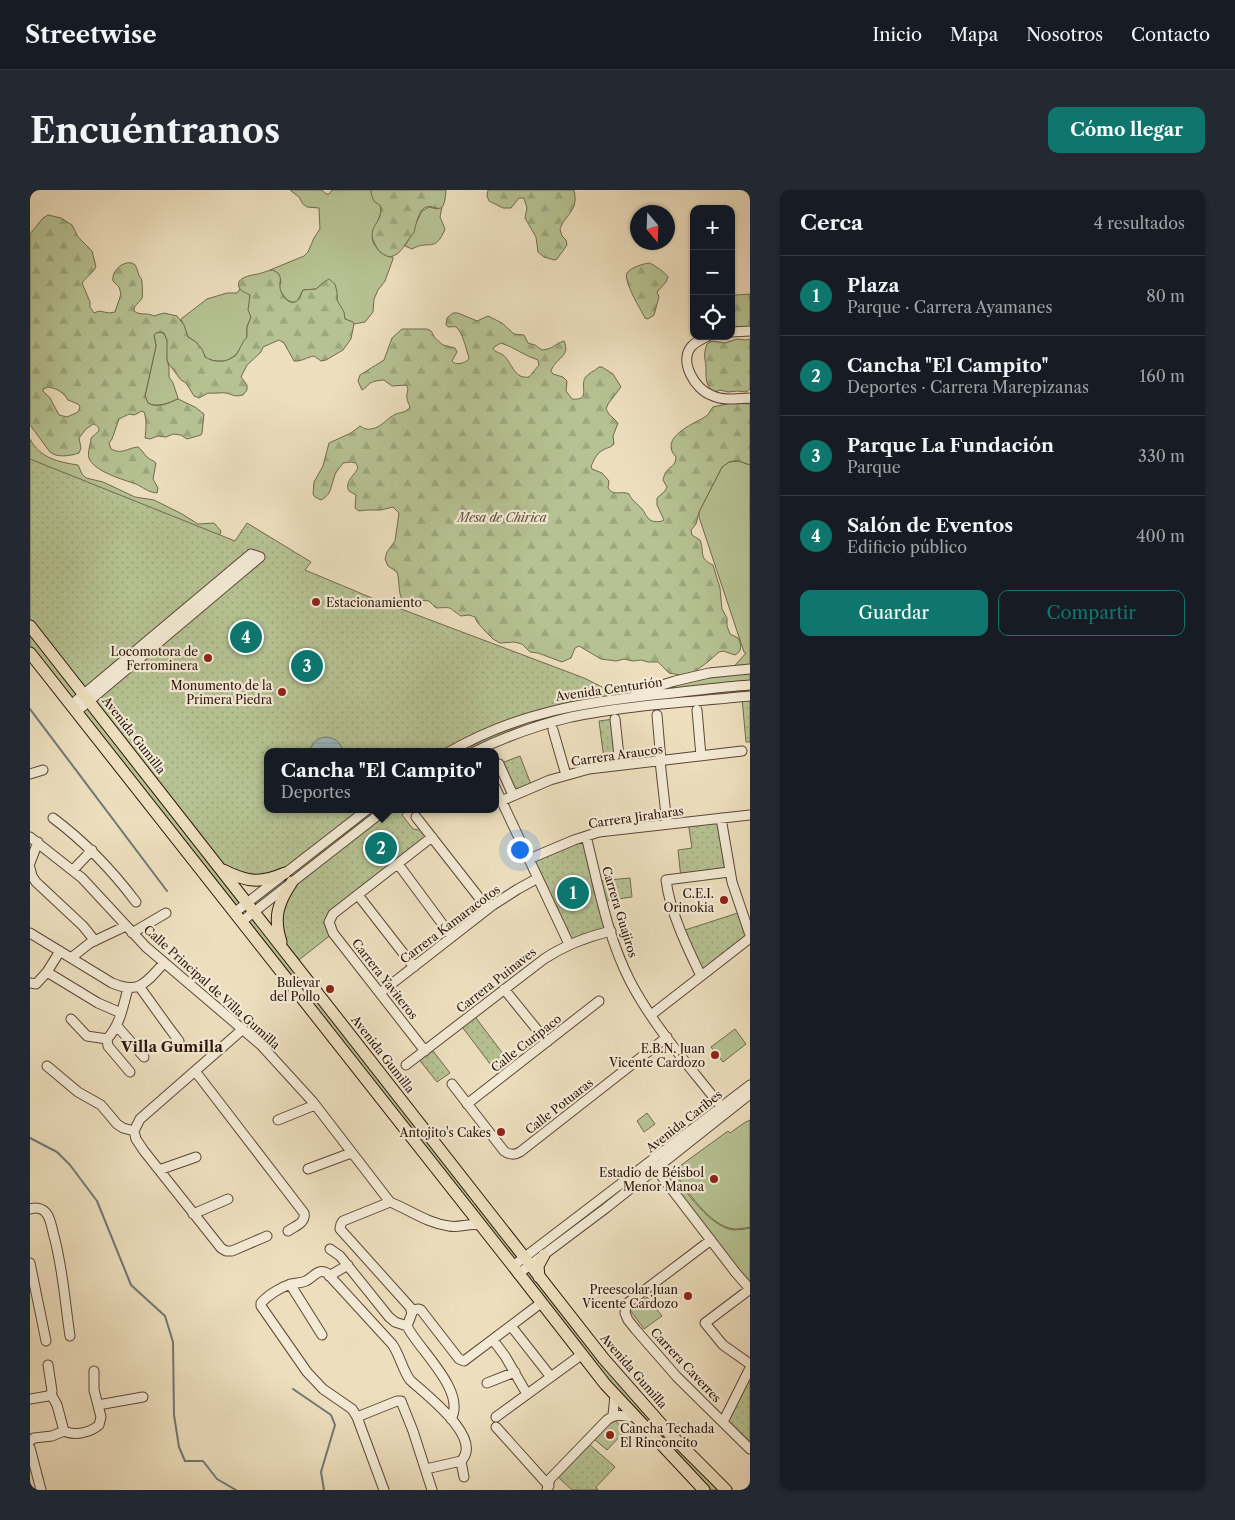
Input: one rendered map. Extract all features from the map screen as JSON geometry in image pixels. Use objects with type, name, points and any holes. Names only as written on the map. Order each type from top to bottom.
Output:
[{"type":"main road","name":"Avenida Gumilla","points":[[30,626],[284,950],[530,1256],[539,1277],[633,1393],[669,1433],[726,1490]]},
{"type":"main road","points":[[30,653],[581,1355],[614,1395],[704,1490]]},
{"type":"main road","points":[[220,868],[251,881],[289,878],[277,912],[277,929],[284,950]]},
{"type":"main road","points":[[530,1256],[538,1266],[539,1277]]},
{"type":"street","points":[[735,332],[750,331]]},
{"type":"street","points":[[701,340],[695,343],[689,351],[687,365],[694,380],[707,394],[712,396],[734,399],[750,398]]},
{"type":"street","points":[[74,708],[86,697],[252,554],[260,557],[86,697]]},
{"type":"street","points":[[620,698],[693,676],[750,669]]},
{"type":"street","name":"Avenida Centurión","points":[[457,748],[490,731],[532,716],[582,704],[620,698],[750,685]]},
{"type":"street","name":"Avenida Centurión","points":[[483,748],[520,732],[554,721],[579,716],[651,706],[750,696]]},
{"type":"street","points":[[697,710],[701,756]]},
{"type":"street","points":[[657,715],[667,824]]},
{"type":"street","points":[[615,719],[620,765]]},
{"type":"street","points":[[553,730],[566,775]]},
{"type":"street","name":"Carrera Araucos","points":[[501,801],[534,786],[566,775],[620,765],[742,751]]},
{"type":"street","points":[[499,764],[513,795]]},
{"type":"street","points":[[30,774],[43,770]]},
{"type":"street","points":[[499,797],[570,944]]},
{"type":"street","points":[[289,878],[363,813]]},
{"type":"street","points":[[238,917],[380,813]]},
{"type":"street","name":"Carrera Jiraharas","points":[[529,859],[563,844],[612,830],[750,815]]},
{"type":"street","points":[[416,817],[488,909]]},
{"type":"street","points":[[53,818],[92,850],[136,902]]},
{"type":"street","points":[[651,1015],[750,936],[729,872],[721,818]]},
{"type":"street","name":"Carrera Guajiros","points":[[586,836],[611,931],[626,972],[651,1015],[724,1110]]},
{"type":"street","name":"Calle Principal de Villa Gumilla","points":[[30,837],[82,878],[146,947],[261,1045],[315,1105],[390,1202],[442,1225],[457,1227],[472,1223],[480,1225]]},
{"type":"street","points":[[414,967],[358,895],[432,837]]},
{"type":"street","points":[[30,863],[38,842]]},
{"type":"street","points":[[73,870],[92,850]]},
{"type":"street","points":[[398,864],[452,937]]},
{"type":"street","points":[[701,976],[688,949],[670,899],[666,880],[729,872]]},
{"type":"street","points":[[31,874],[83,926],[95,941]]},
{"type":"street","name":"Carrera Kamaracotos","points":[[380,994],[488,909],[538,878]]},
{"type":"street","name":"Carrera Yaviteros","points":[[358,895],[334,914],[329,922],[330,930],[424,1051]]},
{"type":"street","points":[[71,958],[95,941],[166,913]]},
{"type":"street","name":"Carrera Puinaves","points":[[406,1065],[544,959],[570,944],[611,931]]},
{"type":"street","points":[[30,934],[123,988],[139,986],[148,980],[164,963]]},
{"type":"street","points":[[30,983],[36,984],[47,972],[60,951]]},
{"type":"street","points":[[47,972],[98,1003],[121,1013]]},
{"type":"street","points":[[139,986],[180,1041]]},
{"type":"street","points":[[128,988],[117,1026],[107,1039],[108,1046],[130,1072]]},
{"type":"street","points":[[504,989],[547,1042]]},
{"type":"street","name":"Calle Curipaco","points":[[467,1104],[599,1002]]},
{"type":"street","points":[[71,1019],[87,1036],[107,1039]]},
{"type":"street","points":[[117,1026],[144,1057]]},
{"type":"street","points":[[243,1029],[140,1120],[134,1131],[138,1143],[158,1170],[221,1248],[232,1251],[267,1236]]},
{"type":"street","name":"Calle Potuaras","points":[[467,1104],[504,1150],[512,1154],[517,1153],[667,1037]]},
{"type":"street","points":[[46,1066],[78,1092],[101,1105],[117,1124],[134,1131]]},
{"type":"street","points":[[195,1071],[304,1213],[303,1221],[288,1231]]},
{"type":"street","points":[[452,1084],[467,1104]]},
{"type":"street","name":"Avenida Caribes","points":[[515,1270],[530,1256],[724,1110],[750,1085]]},
{"type":"street","name":"Avenida Caribes","points":[[724,1110],[750,1094]]},
{"type":"street","points":[[278,1120],[315,1105]]},
{"type":"street","points":[[308,1169],[351,1153]]},
{"type":"street","points":[[158,1170],[196,1156]]},
{"type":"street","points":[[653,1165],[750,1289],[705,1323],[723,1346],[750,1366],[723,1422]]},
{"type":"street","points":[[193,1214],[228,1199]]},
{"type":"street","points":[[390,1202],[343,1221],[340,1229],[405,1301],[411,1310],[407,1326]]},
{"type":"street","points":[[30,1209],[39,1208],[44,1210],[52,1228],[62,1271],[70,1336]]},
{"type":"street","points":[[463,1225],[468,1220],[468,1210]]},
{"type":"street","name":"Carrera Caverres","points":[[711,1240],[629,1302],[626,1305],[625,1313],[628,1320],[656,1354],[750,1449]]},
{"type":"street","points":[[330,1248],[348,1265],[389,1317],[395,1322],[407,1326],[444,1378],[453,1402],[454,1412],[451,1419]]},
{"type":"street","points":[[30,1263],[46,1341]]},
{"type":"street","points":[[329,1276],[348,1265]]},
{"type":"street","points":[[384,1490],[356,1416],[347,1405],[323,1389],[307,1372],[261,1306],[265,1298],[290,1284],[307,1280],[321,1271],[325,1272],[392,1344],[410,1380],[461,1431],[466,1443],[466,1454],[460,1461],[426,1469]]},
{"type":"street","points":[[290,1284],[322,1335]]},
{"type":"street","points":[[411,1310],[421,1310],[461,1361],[466,1360],[541,1303]]},
{"type":"street","points":[[511,1326],[551,1377]]},
{"type":"street","points":[[493,1340],[506,1356],[527,1394]]},
{"type":"street","points":[[496,1417],[581,1355]]},
{"type":"street","points":[[48,1365],[51,1394],[57,1405],[64,1431]]},
{"type":"street","points":[[41,1490],[30,1441],[49,1437],[64,1431],[79,1433],[96,1428],[101,1420],[94,1386],[94,1371]]},
{"type":"street","points":[[487,1384],[515,1372]]},
{"type":"street","points":[[30,1399],[51,1394]]},
{"type":"street","points":[[613,1416],[614,1395]]},
{"type":"street","points":[[98,1405],[143,1397]]},
{"type":"street","points":[[356,1416],[401,1401],[414,1431],[432,1490]]},
{"type":"street","points":[[550,1487],[550,1479],[607,1420],[613,1416],[634,1416]]},
{"type":"street","points":[[496,1427],[550,1487]]},
{"type":"street","points":[[460,1461],[464,1477]]},
{"type":"green space","points":[[290,190],[322,190],[329,194],[332,190],[371,190],[375,202],[380,205],[380,215],[372,239],[379,251],[393,257],[393,259],[385,281],[374,299],[373,312],[365,322],[354,324],[345,319],[337,300],[337,295],[324,282],[316,289],[303,290],[297,302],[288,300],[279,288],[281,282],[278,273],[270,270],[304,256],[320,229],[319,208],[307,207]]},
{"type":"green space","points":[[371,190],[446,190],[443,206],[440,208],[426,207],[422,210],[412,235],[396,255],[390,257],[380,252],[373,240],[373,230],[379,219],[381,208],[373,200]]},
{"type":"green space","points":[[488,190],[574,190],[575,203],[560,229],[567,245],[557,259],[544,257],[538,252],[536,237],[525,218],[527,208],[524,198],[519,198],[511,208],[503,208],[489,201],[487,196]]},
{"type":"green space","points":[[429,207],[437,209],[442,207],[440,217],[445,229],[441,237],[435,244],[431,245],[418,246],[412,249],[405,246],[422,211]]},
{"type":"green space","points":[[48,215],[61,218],[72,225],[78,237],[92,251],[96,267],[82,283],[94,313],[99,311],[115,312],[121,294],[119,287],[113,281],[114,273],[123,264],[134,264],[142,280],[142,298],[134,311],[154,316],[164,313],[177,316],[184,325],[188,337],[196,342],[202,349],[205,357],[209,359],[225,361],[236,355],[247,337],[247,327],[251,317],[248,310],[250,295],[241,290],[238,285],[239,282],[247,276],[271,270],[279,274],[280,290],[286,299],[292,302],[299,299],[303,290],[316,289],[329,279],[335,284],[337,300],[344,312],[345,319],[354,324],[351,339],[343,350],[321,361],[314,356],[294,361],[284,343],[279,340],[263,347],[261,352],[247,365],[241,377],[247,385],[247,390],[243,395],[208,393],[199,398],[194,396],[186,383],[181,380],[169,364],[167,360],[167,340],[164,333],[156,333],[154,335],[156,346],[145,396],[148,403],[152,405],[167,404],[178,399],[195,407],[204,414],[202,433],[187,439],[181,435],[173,434],[166,437],[145,438],[146,418],[142,411],[119,419],[109,443],[111,449],[115,451],[124,451],[138,447],[156,463],[153,479],[158,488],[157,493],[102,471],[92,463],[89,458],[91,438],[99,431],[98,427],[94,424],[86,429],[79,438],[81,448],[79,453],[64,456],[53,454],[30,425],[30,234],[43,218]],"holes":[[[48,387],[60,391],[68,400],[78,404],[80,407],[78,412],[67,417],[59,415],[50,398],[43,391],[43,389]]]},
{"type":"green space","points":[[649,263],[668,277],[657,292],[659,297],[654,315],[648,319],[645,318],[636,302],[626,277],[631,269]]},
{"type":"green space","points":[[240,289],[250,294],[251,317],[247,327],[247,337],[236,355],[226,361],[207,359],[196,342],[188,337],[181,319],[207,299],[227,293],[237,293]]},
{"type":"green space","points":[[750,294],[750,329],[735,330],[735,295]]},
{"type":"green space","name":"Mesa de Chirica","points":[[453,313],[458,313],[477,321],[488,316],[502,323],[514,334],[524,335],[528,343],[542,350],[549,349],[564,341],[566,350],[551,371],[567,381],[566,391],[572,399],[581,398],[584,392],[585,378],[599,367],[613,374],[621,387],[606,409],[618,423],[613,436],[614,444],[599,453],[591,467],[602,473],[609,481],[608,488],[610,491],[629,494],[648,518],[653,521],[659,522],[664,520],[657,505],[657,498],[667,487],[663,480],[664,477],[676,460],[671,444],[674,438],[679,432],[706,416],[713,407],[731,403],[750,404],[750,465],[734,461],[722,467],[699,512],[696,524],[691,530],[692,535],[700,540],[705,560],[713,565],[720,588],[722,609],[727,618],[727,626],[730,634],[738,638],[740,643],[741,647],[738,653],[735,655],[723,651],[719,652],[694,672],[680,675],[669,673],[658,662],[601,659],[579,646],[575,648],[571,658],[562,662],[530,652],[522,644],[514,642],[500,643],[485,631],[475,617],[469,615],[461,616],[448,608],[436,608],[429,601],[414,598],[408,603],[402,600],[397,572],[388,566],[385,559],[387,552],[395,541],[399,513],[393,507],[381,510],[359,511],[355,508],[356,495],[349,491],[348,485],[358,468],[356,463],[343,463],[335,474],[329,493],[321,500],[313,494],[314,482],[323,466],[329,443],[351,433],[360,426],[368,429],[378,427],[410,407],[407,399],[408,388],[406,385],[392,386],[381,380],[370,383],[362,390],[358,381],[360,375],[384,360],[392,338],[402,329],[427,329],[443,345],[455,348],[457,352],[452,361],[454,363],[460,364],[468,360],[469,358],[460,332],[456,327],[448,327],[446,325],[447,318]],"holes":[[[501,343],[538,360],[539,365],[529,377],[517,374],[505,356],[493,349]]]},
{"type":"green space","points":[[161,332],[165,335],[168,343],[169,377],[178,399],[156,405],[148,403],[145,396],[156,346],[154,335]]},
{"type":"green space","points":[[750,339],[750,389],[746,392],[720,390],[714,392],[709,387],[707,381],[705,351],[707,344],[712,341],[725,343],[735,340]]},
{"type":"green space","points":[[30,439],[44,455],[78,465],[86,478],[103,482],[135,497],[154,500],[198,524],[214,523],[221,531],[220,534],[218,535],[30,463]]},
{"type":"green space","points":[[30,459],[235,541],[247,523],[311,562],[305,570],[372,598],[584,678],[614,693],[614,699],[553,710],[459,748],[264,748],[264,813],[363,813],[276,877],[230,873],[30,625]]},
{"type":"green space","points":[[739,461],[750,465],[750,696],[588,714],[486,748],[457,748],[508,724],[730,671],[746,653],[744,652],[699,517],[699,512],[722,467],[729,462]]},
{"type":"green space","points":[[30,627],[83,694],[71,704],[30,651]]},
{"type":"green space","points":[[750,697],[750,742],[746,742],[742,698]]},
{"type":"green space","points":[[89,701],[246,903],[234,912],[77,711]]},
{"type":"green space","points":[[614,719],[619,764],[605,766],[599,721]]},
{"type":"green space","points":[[520,756],[532,787],[513,795],[499,764]]},
{"type":"green space","points":[[363,813],[381,813],[254,912],[247,903]]},
{"type":"green space","points":[[382,813],[404,813],[402,815],[413,829],[419,830],[423,827],[431,837],[333,914],[332,934],[295,963],[278,929],[292,882]]},
{"type":"green space","points":[[721,818],[729,872],[681,878],[678,850],[692,848],[688,822]]},
{"type":"green space","points":[[586,836],[597,881],[630,878],[632,897],[603,901],[611,931],[569,944],[529,859]]},
{"type":"green space","points":[[741,912],[750,935],[701,976],[682,931]]},
{"type":"green space","points":[[254,913],[523,1258],[513,1265],[242,922]]},
{"type":"green space","points":[[473,1014],[513,1067],[500,1077],[460,1024]]},
{"type":"green space","points":[[735,1029],[746,1044],[723,1062],[711,1047]]},
{"type":"green space","points":[[430,1047],[450,1073],[437,1082],[417,1057]]},
{"type":"green space","points":[[750,1085],[665,1161],[695,1202],[714,1221],[734,1230],[750,1228],[750,1289],[655,1169],[530,1266],[524,1258]]},
{"type":"green space","points":[[647,1113],[655,1124],[644,1132],[637,1121]]},
{"type":"green space","name":"Estadio de Béisbol Menor Manoa","points":[[750,1120],[750,1227],[734,1229],[716,1221],[707,1214],[673,1171],[728,1131],[730,1133]]},
{"type":"green space","points":[[530,1267],[725,1490],[707,1490],[616,1394],[520,1274]]},
{"type":"green space","points":[[647,1297],[662,1316],[644,1329],[630,1310]]},
{"type":"green space","points":[[750,1368],[750,1449],[723,1422]]},
{"type":"green space","name":"Cancha Techada El Rinconcito","points":[[614,1419],[625,1431],[607,1450],[594,1439]]},
{"type":"green space","points":[[589,1444],[615,1467],[596,1487],[598,1490],[572,1490],[558,1477]]},
{"type":"water","points":[[320,738],[333,738],[338,741],[342,748],[311,748],[315,741]]},
{"type":"waterway","points":[[30,709],[167,891]]},
{"type":"waterway","points":[[30,1138],[57,1152],[70,1165],[97,1201],[131,1285],[165,1316],[173,1342],[174,1415],[179,1447],[185,1461],[203,1461],[217,1479],[236,1490]]},
{"type":"waterway","points":[[293,1389],[331,1415],[335,1425],[321,1472],[324,1490]]},
{"type":"place","name":"Estacionamiento","points":[[316,602]]},
{"type":"place","name":"Salón de Eventos","points":[[246,637]]},
{"type":"place","name":"Locomotora de Ferrominera","points":[[208,658]]},
{"type":"place","name":"Parque La Fundación","points":[[307,666]]},
{"type":"place","name":"Monumento de la Primera Piedra","points":[[282,692]]},
{"type":"place","name":"Cancha \"El Campito\"","points":[[381,848]]},
{"type":"place","name":"Plaza","points":[[573,893]]},
{"type":"place","name":"C.E.I. Orinokia","points":[[724,900]]},
{"type":"place","name":"Bulevar del Pollo","points":[[330,989]]},
{"type":"place","name":"E.B.N. Juan Vicente Cardozo","points":[[715,1055]]},
{"type":"place","name":"Antojito's Cakes","points":[[501,1132]]},
{"type":"place","name":"Estadio de Béisbol Menor Manoa","points":[[714,1179]]},
{"type":"place","name":"Preescolar Juan Vicente Cardozo","points":[[688,1296]]},
{"type":"place","name":"Cancha Techada El Rinconcito","points":[[610,1435]]},
{"type":"district","name":"Villa Gumilla","points":[[172,1046]]}]
